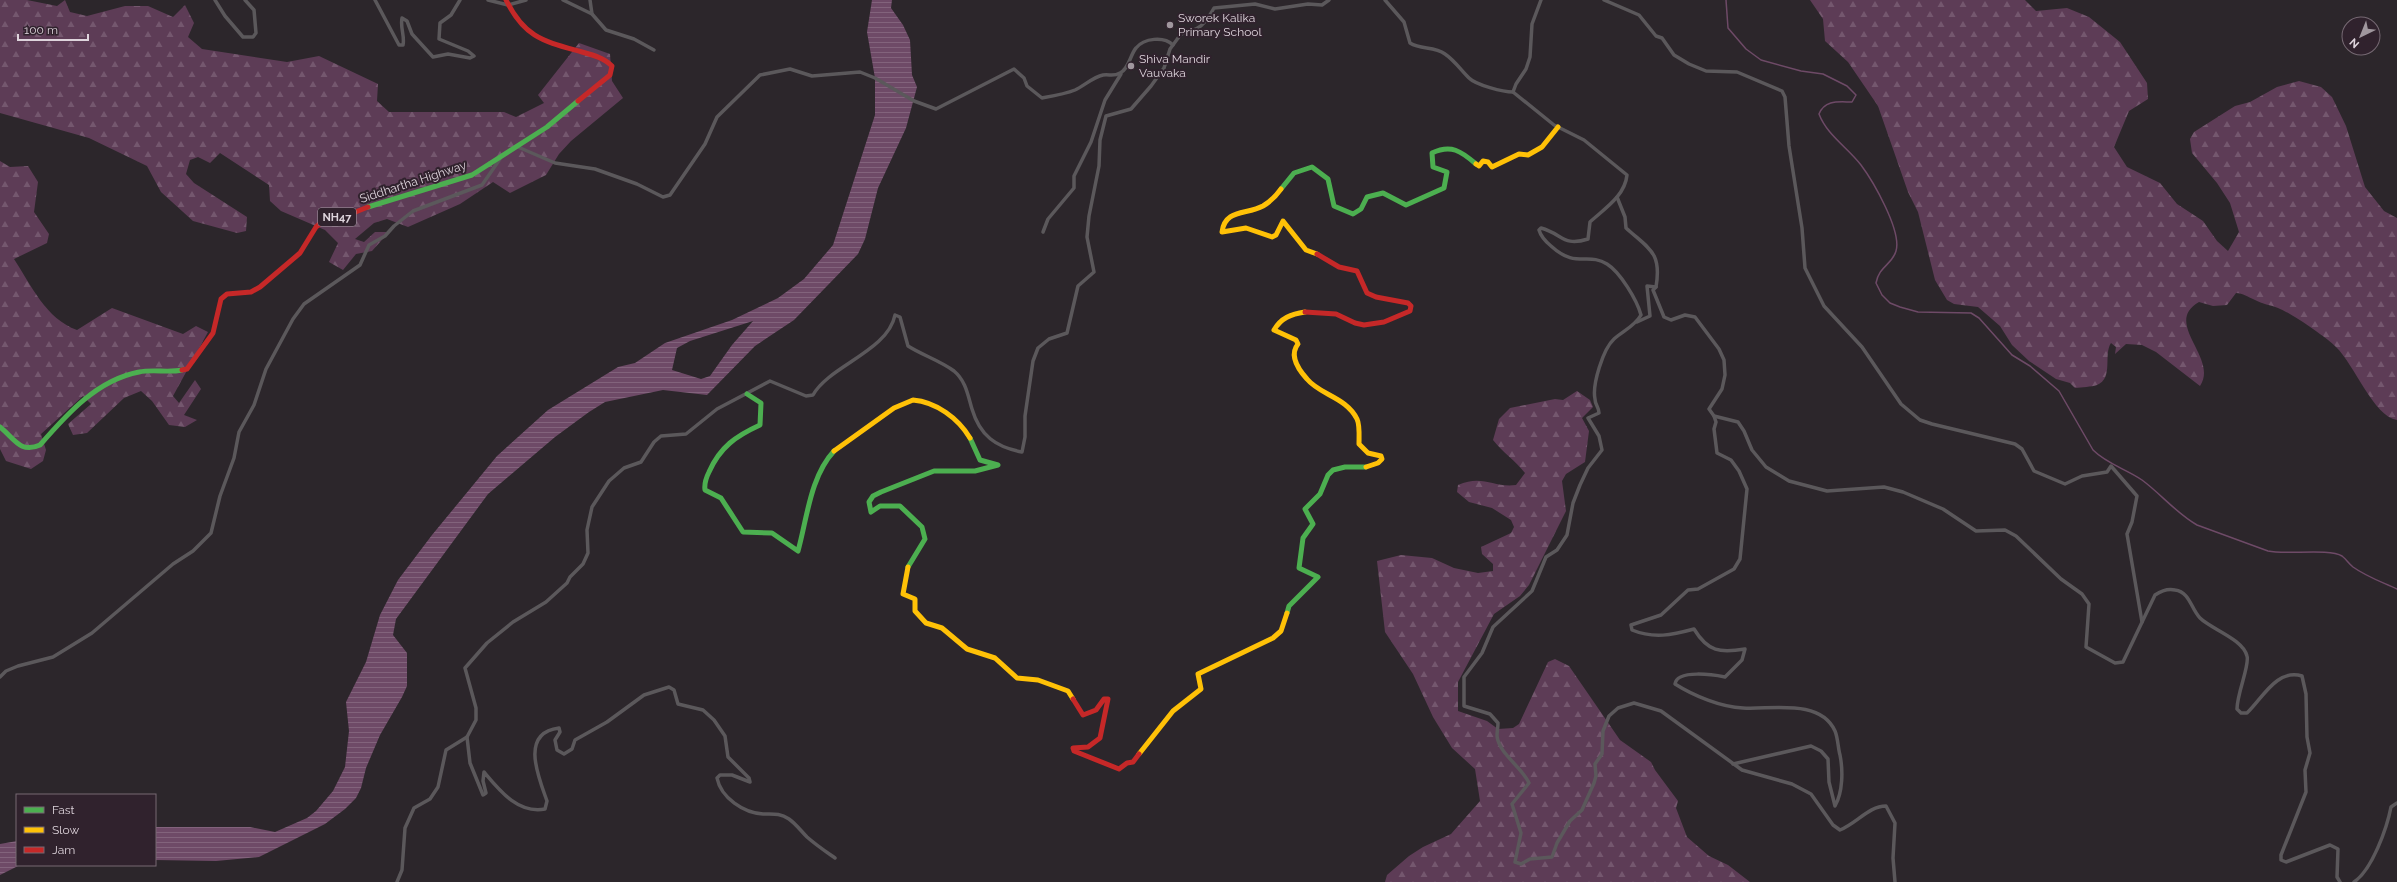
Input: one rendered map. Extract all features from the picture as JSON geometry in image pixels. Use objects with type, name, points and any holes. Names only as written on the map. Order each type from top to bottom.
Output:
[{"type":"main road","name":"Siddhartha Highway","points":[[0,427],[17,446],[24,449],[31,449],[40,445],[82,401],[112,382],[129,374],[148,371],[171,373],[187,369],[213,333],[222,299],[231,293],[251,292],[260,287],[300,253],[316,227],[324,220],[343,217],[380,202],[472,175],[518,147],[547,127],[605,81],[610,75],[612,66],[601,57],[565,49],[541,40],[526,29],[507,2]]},
{"type":"main road","points":[[747,394],[761,403],[760,425],[732,438],[715,455],[704,484],[705,490],[721,498],[743,532],[772,533],[798,551],[811,498],[826,461],[842,444],[863,432],[902,403],[913,399],[932,406],[958,420],[968,434],[980,460],[998,465],[988,470],[969,472],[939,470],[872,496],[869,502],[871,512],[880,506],[900,506],[907,516],[916,521],[925,531],[925,538],[909,562],[903,594],[915,599],[915,611],[926,622],[942,628],[967,649],[995,658],[1017,678],[1038,680],[1068,691],[1083,715],[1091,714],[1099,708],[1104,699],[1108,699],[1100,738],[1088,746],[1073,748],[1074,750],[1086,754],[1106,765],[1119,769],[1127,763],[1134,762],[1173,711],[1201,689],[1198,674],[1273,638],[1281,631],[1289,606],[1318,577],[1299,568],[1300,549],[1303,538],[1313,524],[1305,509],[1306,506],[1321,494],[1327,476],[1333,470],[1343,466],[1359,467],[1376,465],[1382,459],[1381,456],[1368,453],[1358,444],[1358,420],[1343,402],[1307,380],[1293,356],[1293,350],[1298,344],[1296,340],[1274,330],[1276,326],[1286,318],[1302,311],[1324,311],[1343,316],[1356,324],[1371,324],[1399,317],[1410,311],[1411,306],[1408,303],[1376,297],[1367,293],[1357,272],[1339,267],[1325,257],[1306,250],[1283,222],[1276,235],[1272,237],[1246,228],[1222,232],[1223,224],[1232,214],[1251,212],[1263,206],[1276,196],[1291,173],[1302,168],[1312,167],[1328,179],[1332,206],[1336,210],[1353,214],[1361,209],[1367,197],[1383,193],[1406,205],[1416,198],[1435,194],[1444,188],[1447,172],[1433,167],[1432,153],[1437,150],[1456,149],[1463,152],[1479,166],[1482,161],[1488,162],[1492,167],[1519,154],[1528,155],[1542,147],[1558,126]]},
{"type":"street","points":[[215,0],[225,16],[243,36],[253,38],[256,33],[254,10],[245,0]]},
{"type":"street","points":[[375,0],[399,45],[403,45],[404,40],[400,25],[402,18],[407,21],[412,34],[433,57],[448,54],[470,58],[474,56],[468,51],[439,39],[440,23],[451,15],[460,0]]},
{"type":"street","points":[[488,0],[507,2],[526,0]]},
{"type":"street","points":[[563,0],[592,14],[606,30],[634,39],[654,50]]},
{"type":"street","points":[[590,0],[592,14]]},
{"type":"street","points":[[397,882],[402,870],[405,828],[414,808],[430,799],[438,787],[446,750],[467,737],[476,720],[476,708],[465,668],[487,643],[513,622],[546,602],[567,583],[570,577],[583,564],[588,553],[587,530],[592,508],[609,481],[624,468],[642,462],[654,442],[661,436],[686,434],[717,408],[770,381],[806,396],[813,395],[819,383],[856,360],[880,338],[893,324],[895,314],[900,317],[908,346],[954,372],[967,389],[973,411],[984,433],[1003,448],[1022,452],[1025,437],[1025,416],[1033,361],[1038,348],[1049,340],[1067,333],[1078,286],[1094,272],[1087,237],[1089,216],[1099,166],[1100,140],[1106,116],[1131,109],[1164,68],[1173,45],[1181,34],[1197,30],[1206,22],[1214,8],[1255,4],[1275,9],[1308,4],[1322,6],[1329,0]]},
{"type":"street","points":[[1385,0],[1404,22],[1410,43],[1416,47],[1432,48],[1445,54],[1470,80],[1497,90],[1513,92],[1558,126],[1584,140],[1627,175],[1626,184],[1617,197],[1590,222],[1588,239],[1574,243],[1560,238],[1548,230],[1541,228],[1539,230],[1541,236],[1562,256],[1573,260],[1594,260],[1608,264],[1635,299],[1641,315],[1637,322]]},
{"type":"street","points":[[1513,92],[1516,84],[1526,69],[1530,57],[1532,24],[1541,0]]},
{"type":"street","points":[[1604,0],[1639,15],[1656,36],[1662,38],[1674,55],[1689,64],[1706,71],[1737,72],[1782,91],[1785,97],[1789,146],[1802,228],[1805,268],[1824,306],[1862,347],[1901,404],[1920,420],[1932,424],[2000,438],[2015,444],[2022,449],[2034,471],[2065,484],[2082,476],[2107,472],[2111,466],[2138,496],[2132,522],[2127,534],[2142,623]]},
{"type":"street","points":[[1043,232],[1048,219],[1074,188],[1074,176],[1091,142],[1105,100],[1136,48],[1144,42],[1156,39],[1168,40],[1173,45]]},
{"type":"street","points":[[518,147],[555,163],[595,168],[624,178],[663,197],[670,195],[681,182],[705,144],[717,117],[760,75],[790,69],[812,76],[860,72],[875,78],[914,101],[936,109],[1014,69],[1024,78],[1027,86],[1042,98],[1075,90],[1103,75],[1112,77],[1121,73]]},
{"type":"street","points":[[0,677],[6,671],[18,666],[53,657],[92,633],[173,564],[193,552],[211,533],[220,496],[234,458],[239,432],[254,405],[266,369],[293,319],[304,304],[360,265],[369,245],[385,236],[394,226],[413,211],[482,185],[502,157]]},
{"type":"street","points":[[1617,197],[1625,217],[1626,228],[1653,252],[1657,265],[1656,287],[1653,290],[1664,317],[1671,320],[1686,315],[1695,317],[1706,330],[1722,354],[1725,369],[1722,389],[1709,409],[1716,422],[1714,428],[1717,453],[1730,460],[1740,471],[1747,489],[1740,559],[1734,569],[1698,589],[1688,590],[1661,615],[1631,625],[1632,630],[1646,636],[1662,636],[1694,629],[1702,642],[1713,649],[1745,649],[1742,660],[1726,677],[1686,674],[1678,679],[1675,684],[1729,706],[1743,708],[1771,706],[1793,708],[1822,716],[1835,731],[1839,750],[1841,770],[1839,800],[1836,806],[1829,782],[1828,759],[1821,751],[1812,746],[1732,764]]},
{"type":"street","points":[[1656,287],[1647,286],[1650,316],[1637,322],[1612,341],[1601,361],[1594,390],[1595,401],[1599,406],[1599,413],[1588,418],[1599,436],[1602,450],[1588,468],[1580,485],[1573,503],[1567,535],[1557,550],[1546,557],[1534,582],[1532,591],[1493,627],[1482,653],[1464,677],[1464,706],[1490,714],[1498,723],[1497,736],[1503,750],[1519,767],[1529,783],[1512,804],[1521,833],[1515,862],[1521,864],[1530,859],[1552,857],[1555,853],[1557,843],[1570,821],[1582,810],[1587,800],[1596,776],[1595,764],[1602,754],[1603,731],[1609,716],[1618,708],[1634,703],[1661,711],[1742,770],[1792,784],[1811,794],[1833,826],[1840,830],[1853,825],[1877,806],[1886,806],[1895,824],[1893,858],[1895,882]]},
{"type":"street","points":[[1714,416],[1738,422],[1744,430],[1752,450],[1766,467],[1788,481],[1827,491],[1884,487],[1903,492],[1943,509],[1976,531],[2005,530],[2016,536],[2061,579],[2082,594],[2089,604],[2086,647],[2115,663],[2123,662],[2155,595],[2163,590],[2176,590],[2189,598],[2199,617],[2210,626],[2225,632],[2247,654],[2249,665],[2243,677],[2237,696],[2237,709],[2241,713],[2247,713],[2269,687],[2285,675],[2294,673],[2302,676],[2306,694],[2307,737],[2310,753],[2305,770],[2306,792],[2280,855],[2281,860],[2286,862],[2330,845],[2338,850],[2336,877],[2340,882]]},
{"type":"street","points":[[467,737],[470,763],[483,794],[486,793],[483,781],[484,772],[500,790],[518,806],[533,811],[545,809],[547,801],[534,756],[538,742],[549,730],[559,728],[560,732],[556,740],[557,750],[564,754],[572,749],[576,740],[607,722],[644,695],[669,687],[674,690],[678,704],[703,710],[714,720],[725,736],[728,757],[749,778],[750,782],[732,775],[720,775],[717,778],[719,786],[731,801],[747,810],[763,814],[777,812],[790,820],[820,848],[835,858]]},
{"type":"street","points":[[2354,882],[2360,878],[2370,862],[2388,826],[2391,807],[2397,803]]},
{"type":"green space","points":[[0,0],[27,0],[57,6],[65,0],[70,12],[87,16],[125,6],[148,6],[173,17],[185,5],[194,23],[188,37],[202,49],[287,62],[319,56],[378,84],[377,101],[389,112],[504,112],[516,117],[544,103],[538,95],[579,43],[610,54],[612,81],[623,98],[571,141],[559,154],[546,175],[510,193],[493,182],[460,204],[408,227],[387,219],[374,223],[355,239],[364,242],[375,232],[389,232],[372,251],[356,254],[343,270],[329,262],[338,243],[325,230],[281,211],[270,201],[269,185],[220,153],[210,163],[198,157],[190,160],[186,174],[194,183],[247,217],[246,231],[237,233],[193,221],[161,192],[147,166],[89,138],[0,113]]},
{"type":"green space","points":[[1810,0],[2025,0],[2036,11],[2067,8],[2089,17],[2120,42],[2147,83],[2148,99],[2129,111],[2114,147],[2127,167],[2160,183],[2177,204],[2203,221],[2217,241],[2228,251],[2239,232],[2230,203],[2217,183],[2192,153],[2190,139],[2194,132],[2235,106],[2250,102],[2277,87],[2299,81],[2321,87],[2332,97],[2346,126],[2365,187],[2384,211],[2397,218],[2397,420],[2389,417],[2380,410],[2336,347],[2308,326],[2284,311],[2239,293],[2236,293],[2227,305],[2213,306],[2199,302],[2189,310],[2186,320],[2188,330],[2203,364],[2204,375],[2200,386],[2156,352],[2142,345],[2126,344],[2115,354],[2116,347],[2111,343],[2105,377],[2102,382],[2089,387],[2075,388],[2070,383],[2056,379],[2029,361],[2012,345],[2000,326],[1978,307],[1954,304],[1947,300],[1935,280],[1918,212],[1908,192],[1878,106],[1848,62],[1825,41],[1823,19]]},
{"type":"green space","points":[[0,161],[10,167],[28,166],[38,182],[34,212],[49,234],[47,243],[14,259],[40,300],[56,318],[77,330],[112,308],[183,334],[196,326],[208,332],[173,396],[179,403],[195,380],[201,389],[184,415],[197,420],[185,427],[169,425],[152,401],[141,391],[124,398],[87,433],[73,435],[68,424],[91,404],[83,396],[41,434],[46,450],[43,461],[31,469],[6,461],[0,449]]},
{"type":"green space","points":[[1577,391],[1590,400],[1593,407],[1582,418],[1589,431],[1585,462],[1566,474],[1562,481],[1566,511],[1529,585],[1520,596],[1494,614],[1458,682],[1458,711],[1487,721],[1498,729],[1513,728],[1519,724],[1548,662],[1555,659],[1569,666],[1620,740],[1651,762],[1655,770],[1678,801],[1676,808],[1687,837],[1709,856],[1728,865],[1750,882],[1385,882],[1387,875],[1409,856],[1423,847],[1451,834],[1480,801],[1475,769],[1452,748],[1433,717],[1413,674],[1385,632],[1377,561],[1401,555],[1432,558],[1454,568],[1478,573],[1493,571],[1493,564],[1482,554],[1481,547],[1511,533],[1514,527],[1511,520],[1492,508],[1469,502],[1457,492],[1458,485],[1467,482],[1481,481],[1501,485],[1516,485],[1525,473],[1493,440],[1499,419],[1510,408],[1555,399],[1563,400]]},
{"type":"shaded area","points":[[872,0],[892,0],[891,8],[903,25],[910,40],[912,75],[917,87],[906,128],[878,188],[865,239],[858,254],[794,320],[755,346],[707,395],[663,390],[605,402],[555,437],[488,494],[396,619],[393,635],[407,653],[407,686],[380,735],[366,768],[361,788],[356,798],[345,809],[325,824],[259,857],[216,861],[156,860],[156,827],[250,827],[275,832],[307,818],[316,811],[333,791],[345,767],[349,731],[346,702],[366,662],[380,615],[398,580],[432,535],[497,456],[548,410],[618,367],[635,363],[665,343],[732,320],[778,298],[804,279],[833,245],[875,115],[875,78],[867,32]],"holes":[[[753,321],[732,345],[710,376],[701,379],[672,370],[677,348],[690,341]]]},
{"type":"shaded area","points":[[16,841],[16,866],[18,866],[0,875],[0,844]]},
{"type":"waterway","points":[[1726,0],[1728,28],[1746,49],[1761,60],[1801,71],[1823,74],[1847,86],[1856,95],[1852,102],[1833,102],[1825,106],[1819,114],[1827,128],[1866,172],[1891,219],[1897,242],[1896,251],[1892,260],[1880,273],[1876,283],[1882,295],[1890,303],[1918,312],[1971,313],[1979,318],[2012,355],[2030,366],[2059,391],[2093,450],[2098,455],[2142,480],[2182,515],[2197,525],[2268,551],[2327,552],[2336,554],[2342,556],[2353,567],[2364,574],[2397,589]]},
{"type":"traffic: fast","points":[[368,207],[472,175],[547,127],[578,101]]},
{"type":"traffic: fast","points":[[1281,189],[1294,173],[1312,167],[1328,179],[1334,206],[1353,214],[1361,209],[1367,197],[1383,193],[1406,205],[1444,188],[1447,172],[1433,167],[1432,153],[1439,150],[1456,150],[1476,164]]},
{"type":"traffic: fast","points":[[0,427],[22,446],[27,448],[40,445],[72,410],[96,390],[110,382],[139,372],[182,370]]},
{"type":"traffic: fast","points":[[747,394],[761,403],[760,425],[743,433],[724,449],[713,463],[705,485],[705,490],[721,498],[743,532],[772,533],[798,551],[814,486],[826,461],[834,451]]},
{"type":"traffic: fast","points":[[908,567],[925,539],[922,527],[900,506],[880,506],[871,512],[869,502],[873,496],[881,492],[934,471],[975,471],[998,465],[980,460],[970,438]]},
{"type":"traffic: fast","points":[[1287,613],[1289,606],[1318,577],[1299,568],[1303,538],[1313,524],[1305,509],[1320,494],[1328,475],[1333,470],[1345,467],[1366,467]]},
{"type":"traffic: slow","points":[[1476,164],[1479,166],[1483,161],[1488,162],[1492,167],[1519,154],[1528,155],[1542,147],[1558,127]]},
{"type":"traffic: slow","points":[[1281,189],[1273,199],[1263,206],[1232,216],[1227,220],[1222,232],[1246,228],[1272,237],[1276,235],[1283,221],[1306,250],[1317,254]]},
{"type":"traffic: slow","points":[[1305,312],[1287,317],[1280,322],[1274,330],[1296,340],[1298,344],[1294,353],[1296,362],[1307,379],[1319,389],[1340,401],[1357,419],[1359,424],[1359,444],[1368,453],[1381,456],[1382,459],[1378,463],[1366,467]]},
{"type":"traffic: slow","points":[[834,451],[894,408],[913,400],[922,401],[946,412],[959,424],[970,438]]},
{"type":"traffic: slow","points":[[908,567],[903,594],[915,599],[915,611],[926,623],[942,628],[967,649],[995,658],[1017,678],[1038,680],[1068,691],[1073,699]]},
{"type":"traffic: slow","points":[[1139,754],[1173,711],[1201,689],[1198,674],[1273,638],[1281,631],[1287,613]]},
{"type":"traffic: jam","points":[[506,0],[520,23],[536,36],[556,45],[598,57],[612,66],[610,75],[578,101]]},
{"type":"traffic: jam","points":[[182,370],[187,369],[213,333],[221,299],[227,294],[251,292],[260,287],[300,253],[316,227],[324,220],[343,217],[368,207]]},
{"type":"traffic: jam","points":[[1305,312],[1336,314],[1355,323],[1364,325],[1384,322],[1410,311],[1411,306],[1408,303],[1376,297],[1367,293],[1357,271],[1339,267],[1317,254]]},
{"type":"traffic: jam","points":[[1073,699],[1083,715],[1096,710],[1104,699],[1108,699],[1100,738],[1088,747],[1073,748],[1074,751],[1119,769],[1127,763],[1133,762],[1139,754]]},
{"type":"place","name":"Sworek Kalika Primary School","points":[[1170,25]]},
{"type":"place","name":"Shiva Mandir Vauvaka","points":[[1131,66]]}]
